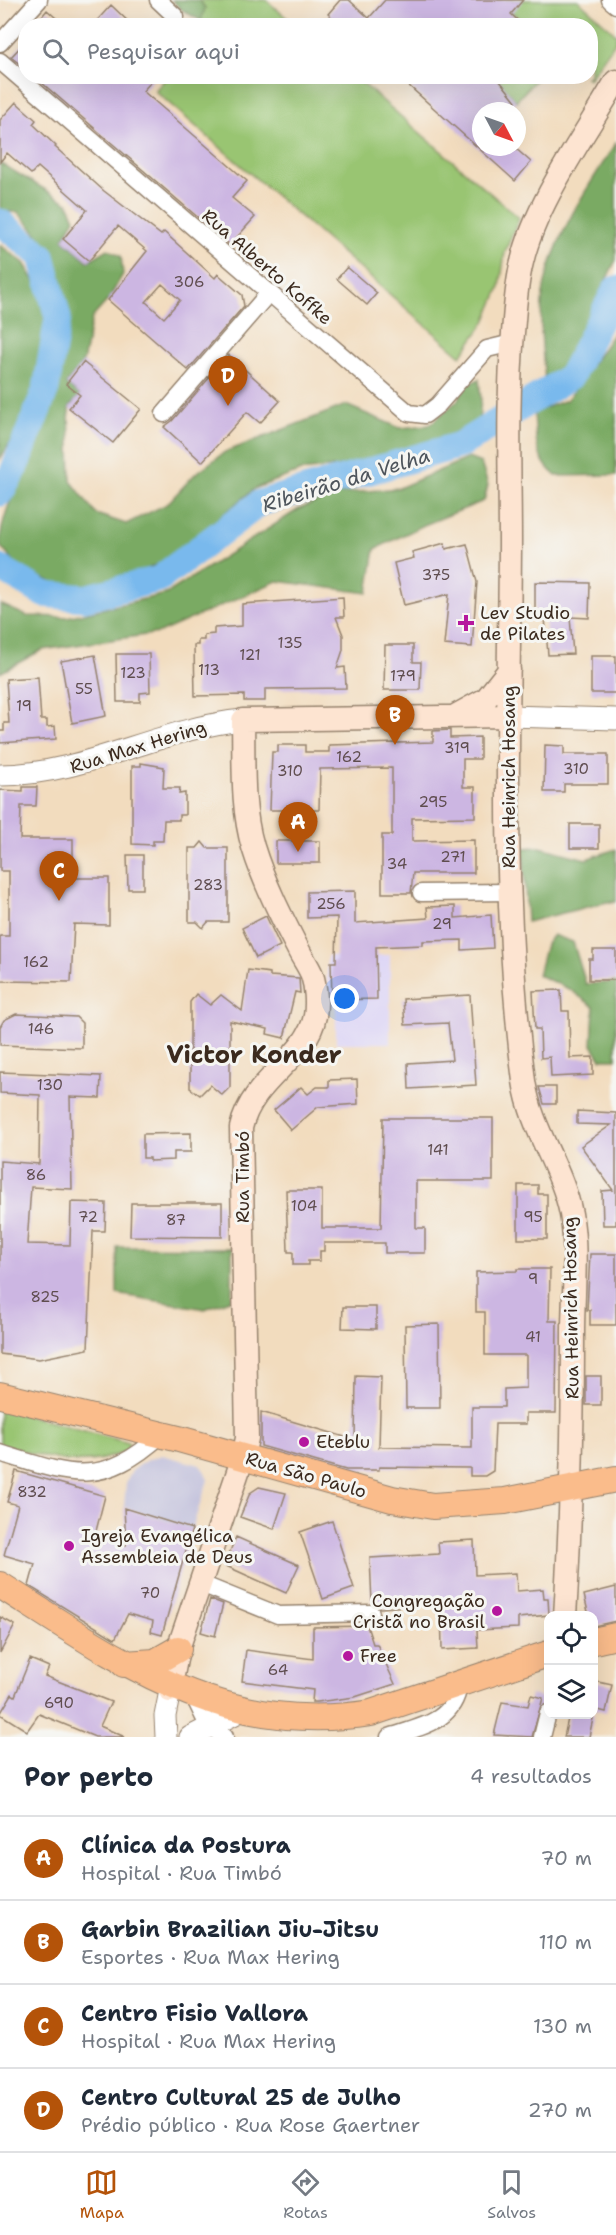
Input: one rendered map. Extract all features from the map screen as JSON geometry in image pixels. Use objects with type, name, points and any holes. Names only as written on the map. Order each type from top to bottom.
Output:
[{"type":"main road","name":"Rua Heinrich Hosang","points":[[565,1611],[573,1306],[571,1215],[562,1183],[540,1140],[529,1109],[524,1081],[509,891],[510,380],[517,285],[532,231],[550,195],[616,81]]},
{"type":"main road","name":"Rua Max Hering","points":[[456,716],[486,699],[509,669]]},
{"type":"main road","name":"Rua Max Hering","points":[[243,720],[508,716]]},
{"type":"main road","name":"Rua Timbó","points":[[170,1691],[178,1649],[243,1457],[248,1416],[241,1128],[250,1102],[303,1043],[315,1017],[316,995],[312,975],[272,896],[253,846],[246,804],[243,720]]},
{"type":"main road","name":"Rua São Paulo","points":[[0,1395],[214,1448],[392,1499],[433,1506],[505,1501],[616,1479]]},
{"type":"main road","points":[[214,1448],[229,1496]]},
{"type":"main road","points":[[0,1585],[124,1664],[170,1691],[197,1703],[214,1729],[287,1721],[345,1719],[459,1685],[544,1656]]},
{"type":"main road","points":[[598,1640],[616,1636]]},
{"type":"main road","points":[[124,1664],[155,1662],[178,1649]]},
{"type":"street","points":[[23,18],[39,0]]},
{"type":"street","points":[[158,0],[176,17]]},
{"type":"street","points":[[610,0],[616,5]]},
{"type":"street","points":[[0,43],[18,23]]},
{"type":"street","name":"Rua Alberto Koffke","points":[[0,61],[18,77]]},
{"type":"street","name":"Rua Alberto Koffke","points":[[26,84],[394,403],[414,415],[425,415],[438,405],[487,348],[512,343]]},
{"type":"street","points":[[164,414],[268,294]]},
{"type":"street","name":"Rua Max Hering","points":[[508,716],[616,719]]},
{"type":"street","name":"Rua Max Hering","points":[[0,775],[31,775],[58,770],[187,729],[243,720]]},
{"type":"street","points":[[421,893],[509,891]]},
{"type":"street","points":[[0,1452],[60,1471],[78,1474],[115,1467],[135,1457],[161,1435]]},
{"type":"street","points":[[200,1583],[278,1615],[371,1613]]},
{"type":"street","points":[[389,1737],[441,1718],[455,1702],[459,1685]]},
{"type":"street","points":[[166,1737],[165,1716],[170,1691]]},
{"type":"street","points":[[542,1737],[547,1719]]},
{"type":"shaded area","points":[[390,955],[390,1043],[336,1043],[336,1005],[327,1005],[327,956]]},
{"type":"shaded area","points":[[162,1455],[200,1465],[205,1472],[208,1480],[192,1529],[124,1507],[126,1483],[132,1471],[147,1460]]},
{"type":"green space","points":[[172,0],[199,0],[205,8],[202,18],[196,18],[182,10]]},
{"type":"green space","points":[[199,0],[266,0],[287,18],[201,18],[205,8]]},
{"type":"green space","points":[[497,0],[578,0],[616,34],[616,41],[598,66],[598,18],[519,18]]},
{"type":"green space","points":[[161,84],[363,84],[519,218],[505,252],[500,287],[485,322],[461,356],[155,91]]},
{"type":"green space","points":[[502,84],[532,84],[516,101]]},
{"type":"green space","points":[[616,143],[616,260],[558,377],[545,380],[541,332],[542,307],[550,264],[574,210]]},
{"type":"green space","points":[[0,163],[68,203],[75,219],[63,239],[88,261],[108,249],[121,256],[123,274],[108,300],[92,318],[83,362],[66,384],[80,395],[69,408],[71,481],[96,514],[126,524],[167,504],[195,474],[225,452],[346,405],[400,428],[429,425],[457,401],[466,385],[479,379],[481,399],[479,421],[430,445],[352,465],[301,471],[256,488],[167,560],[116,583],[63,587],[19,568],[0,546],[3,524],[50,408],[64,355],[66,328],[64,302],[58,275],[47,248],[18,212],[0,212]]},
{"type":"green space","points":[[0,245],[24,263],[40,289],[48,339],[32,409],[0,459]]},
{"type":"green space","points":[[616,330],[616,475],[556,476],[540,455],[534,412],[567,400]]},
{"type":"green space","points":[[468,458],[481,463],[488,485],[484,501],[424,525],[375,549],[368,593],[277,581],[159,633],[42,650],[0,673],[0,604],[27,616],[67,617],[166,594],[299,509],[338,494],[399,488]]},
{"type":"green space","points":[[540,847],[586,859],[616,849],[616,902],[607,902],[527,922],[523,848]]},
{"type":"green space","points":[[553,935],[573,942],[586,984],[616,982],[616,1059],[601,1059],[592,1045],[594,1007],[569,989],[538,975],[546,944]]},
{"type":"green space","points":[[117,1247],[232,1248],[232,1299],[205,1309],[117,1294]]},
{"type":"green space","points":[[0,1408],[129,1443],[127,1451],[94,1461],[78,1461],[48,1458],[0,1445]]},
{"type":"building","points":[[340,0],[349,0],[369,18],[332,18],[328,14]]},
{"type":"building","points":[[385,0],[523,0],[511,14],[515,18],[369,18]]},
{"type":"building","points":[[111,5],[125,18],[99,18]]},
{"type":"building","points":[[47,10],[56,18],[40,18]]},
{"type":"building","points":[[18,50],[18,63],[11,57]]},
{"type":"building","points":[[43,84],[149,84],[143,91],[247,181],[232,198],[255,217],[230,245]]},
{"type":"building","points":[[407,84],[502,84],[516,101],[472,102],[472,142]]},
{"type":"building","points":[[16,102],[36,120],[33,124],[55,147],[104,191],[161,235],[164,232],[215,278],[218,274],[242,295],[244,306],[188,370],[108,300],[147,251],[118,226],[89,261],[63,239],[87,210],[38,167],[31,174],[7,153],[0,162],[0,120]],"holes":[[[162,284],[180,300],[164,318],[146,302]]]},
{"type":"building","points":[[487,156],[524,156],[531,162],[515,181]]},
{"type":"building","points":[[347,267],[377,293],[367,305],[337,279]]},
{"type":"building","points":[[229,355],[280,401],[260,423],[247,412],[202,462],[164,427],[172,421]]},
{"type":"building","points":[[83,362],[141,409],[113,443],[69,408],[80,395],[66,384]]},
{"type":"building","points":[[445,543],[446,549],[467,544],[477,582],[472,647],[444,645],[449,594],[404,605],[394,563],[414,558],[412,552]]},
{"type":"building","points":[[535,582],[590,583],[589,618],[570,617],[573,654],[548,655],[545,617],[535,617]]},
{"type":"building","points":[[343,597],[344,617],[336,617],[343,635],[343,650],[337,668],[345,667],[346,688],[265,689],[265,701],[244,701],[244,695],[195,696],[194,645],[198,645],[198,640],[204,640],[204,635],[214,634],[214,628],[242,626],[242,604]]},
{"type":"building","points":[[385,645],[413,645],[413,662],[421,662],[420,690],[384,690]]},
{"type":"building","points":[[116,654],[149,654],[150,692],[140,693],[140,702],[117,702]]},
{"type":"building","points":[[95,655],[106,716],[72,723],[61,661]]},
{"type":"building","points":[[591,656],[616,656],[616,693],[591,693]]},
{"type":"building","points":[[38,677],[41,720],[47,720],[47,727],[55,726],[56,739],[0,743],[0,731],[4,731],[4,723],[9,723],[6,679]]},
{"type":"building","points":[[450,730],[450,738],[480,737],[480,759],[463,759],[463,787],[475,787],[475,817],[412,818],[412,841],[474,840],[474,873],[413,873],[411,893],[382,893],[382,835],[392,835],[392,768],[320,769],[319,810],[270,810],[272,752],[278,752],[278,745],[305,745],[305,752],[329,752],[329,745],[433,742],[433,731]]},
{"type":"building","points":[[545,745],[564,746],[564,754],[608,754],[608,784],[564,784],[564,792],[544,792]]},
{"type":"building","points":[[141,763],[164,767],[163,788],[180,788],[179,794],[185,793],[185,815],[179,815],[179,820],[164,820],[163,841],[153,841],[153,845],[132,844],[132,766],[141,766]]},
{"type":"building","points":[[23,787],[37,787],[36,806],[21,806],[20,839],[73,839],[73,878],[109,878],[109,925],[74,924],[71,982],[0,981],[0,936],[9,936],[9,871],[0,871],[0,790],[23,791]]},
{"type":"building","points":[[570,824],[599,824],[599,848],[570,848]]},
{"type":"building","points":[[276,841],[320,841],[320,863],[276,863]]},
{"type":"building","points":[[202,842],[207,848],[228,848],[228,922],[208,922],[203,928],[197,922],[189,922],[189,848],[197,848]]},
{"type":"building","points":[[127,855],[143,855],[143,889],[128,889]]},
{"type":"building","points":[[355,891],[355,923],[428,918],[427,907],[455,906],[455,918],[491,915],[493,948],[462,950],[462,940],[423,941],[423,945],[376,947],[377,999],[332,1000],[331,962],[336,962],[337,917],[307,918],[307,892]]},
{"type":"building","points":[[266,916],[280,946],[256,958],[242,928]]},
{"type":"building","points":[[593,950],[616,950],[616,980],[589,980],[589,959],[593,959]]},
{"type":"building","points":[[248,970],[270,973],[270,976],[299,978],[300,993],[295,992],[284,1038],[267,1034],[268,1029],[230,1021],[230,1087],[222,1095],[210,1085],[200,1095],[190,1088],[190,1002],[196,994],[210,1005],[221,995],[242,1011]]},
{"type":"building","points":[[561,990],[562,1011],[569,1011],[570,1058],[593,1057],[593,1075],[551,1077],[550,1057],[541,1058],[540,1029],[535,1029],[533,991]]},
{"type":"building","points":[[470,995],[476,1085],[409,1089],[408,1063],[452,1060],[448,1023],[405,1025],[403,999]]},
{"type":"building","points":[[16,1014],[76,1017],[82,1023],[82,1048],[0,1045],[0,1027],[4,1020]]},
{"type":"building","points":[[0,1072],[101,1076],[100,1098],[70,1097],[72,1189],[31,1187],[27,1244],[70,1245],[71,1202],[106,1203],[105,1231],[93,1231],[88,1349],[39,1359],[0,1354],[0,1161],[39,1164],[40,1095],[0,1093]]},
{"type":"building","points":[[357,1079],[358,1104],[318,1107],[291,1130],[274,1110],[301,1087],[308,1094],[317,1087],[329,1087],[329,1080]]},
{"type":"building","points":[[539,1087],[556,1087],[556,1104],[544,1104]]},
{"type":"building","points":[[577,1111],[616,1113],[616,1225],[603,1225],[602,1191],[613,1190],[581,1146],[611,1125],[577,1124]]},
{"type":"building","points":[[383,1118],[493,1118],[493,1181],[416,1181],[416,1228],[425,1228],[425,1253],[385,1253],[385,1243],[324,1243],[324,1251],[320,1251],[320,1261],[308,1261],[308,1265],[293,1265],[293,1252],[288,1252],[286,1190],[322,1190],[322,1228],[381,1228]]},
{"type":"building","points":[[191,1133],[191,1152],[174,1152],[174,1160],[150,1161],[150,1158],[143,1158],[143,1134]]},
{"type":"building","points":[[518,1185],[538,1185],[538,1194],[547,1194],[547,1239],[518,1239]]},
{"type":"building","points":[[131,1203],[222,1203],[222,1237],[130,1236]]},
{"type":"building","points":[[590,1254],[616,1254],[616,1325],[590,1325],[590,1310],[587,1310]]},
{"type":"building","points":[[517,1269],[550,1269],[549,1321],[557,1321],[556,1413],[526,1413],[526,1424],[495,1424],[493,1471],[485,1476],[470,1476],[470,1468],[379,1467],[379,1470],[346,1470],[261,1446],[261,1412],[355,1440],[356,1376],[381,1377],[379,1447],[472,1448],[472,1407],[504,1407],[504,1389],[526,1388],[526,1355],[485,1355],[485,1312],[476,1312],[476,1272],[517,1271]]},
{"type":"building","points":[[343,1307],[376,1307],[376,1329],[342,1328]]},
{"type":"building","points":[[439,1324],[440,1408],[406,1408],[405,1325]]},
{"type":"building","points":[[586,1376],[601,1376],[601,1405],[586,1405]]},
{"type":"building","points":[[16,1471],[105,1496],[95,1535],[126,1545],[124,1508],[192,1529],[162,1635],[151,1632],[153,1621],[128,1614],[115,1639],[29,1586],[35,1564],[4,1555],[18,1505],[7,1502]]},
{"type":"building","points":[[259,1487],[286,1493],[274,1529],[240,1517],[250,1493]]},
{"type":"building","points":[[332,1521],[354,1588],[323,1599],[300,1532]]},
{"type":"building","points":[[236,1537],[299,1565],[286,1593],[224,1565]]},
{"type":"building","points":[[474,1540],[475,1575],[516,1573],[517,1591],[543,1589],[544,1598],[548,1598],[549,1611],[544,1611],[544,1615],[518,1618],[518,1628],[477,1630],[478,1648],[442,1650],[441,1604],[380,1608],[372,1603],[370,1558],[439,1554],[438,1542]]},
{"type":"building","points":[[616,1587],[616,1621],[598,1625],[598,1611],[588,1611],[584,1595]]},
{"type":"building","points":[[210,1599],[223,1604],[215,1636],[201,1632]]},
{"type":"building","points":[[0,1617],[15,1625],[0,1653]]},
{"type":"building","name":"Free","points":[[367,1626],[373,1644],[377,1644],[395,1684],[355,1697],[312,1702],[313,1690],[242,1681],[246,1650],[313,1659],[313,1627]]},
{"type":"building","points":[[30,1659],[49,1667],[45,1676],[111,1702],[100,1726],[125,1737],[95,1737],[39,1714],[27,1731],[0,1714],[12,1694],[15,1696]]},
{"type":"building","points":[[598,1682],[612,1685],[606,1712],[598,1710]]},
{"type":"building","points":[[531,1695],[543,1698],[532,1737],[494,1735],[502,1702],[528,1706]]},
{"type":"building","points":[[568,1719],[593,1719],[589,1737],[564,1737]]},
{"type":"waterway","name":"Ribeirão da Velha","points":[[0,222],[42,256],[58,318],[46,389],[13,472],[0,493]]},
{"type":"waterway","name":"Ribeirão da Velha","points":[[0,568],[44,594],[85,598],[159,579],[260,503],[460,445],[571,376],[616,289]]},
{"type":"place","name":"Centro Cultural 25 de Julho","points":[[228,406]]},
{"type":"place","name":"Lev Studio de Pilates","points":[[466,623]]},
{"type":"place","name":"Garbin Brazilian Jiu-Jitsu","points":[[395,745]]},
{"type":"place","name":"Clínica da Postura","points":[[298,852]]},
{"type":"place","name":"Centro Fisio Vallora","points":[[59,901]]},
{"type":"place","name":"Eteblu","points":[[304,1442]]},
{"type":"place","name":"Igreja Evangélica Assembleia de Deus","points":[[69,1546]]},
{"type":"place","name":"Congregação Cristã no Brasil","points":[[497,1611]]},
{"type":"place","name":"Free","points":[[348,1656]]},
{"type":"district","name":"Victor Konder","points":[[254,1055]]}]
